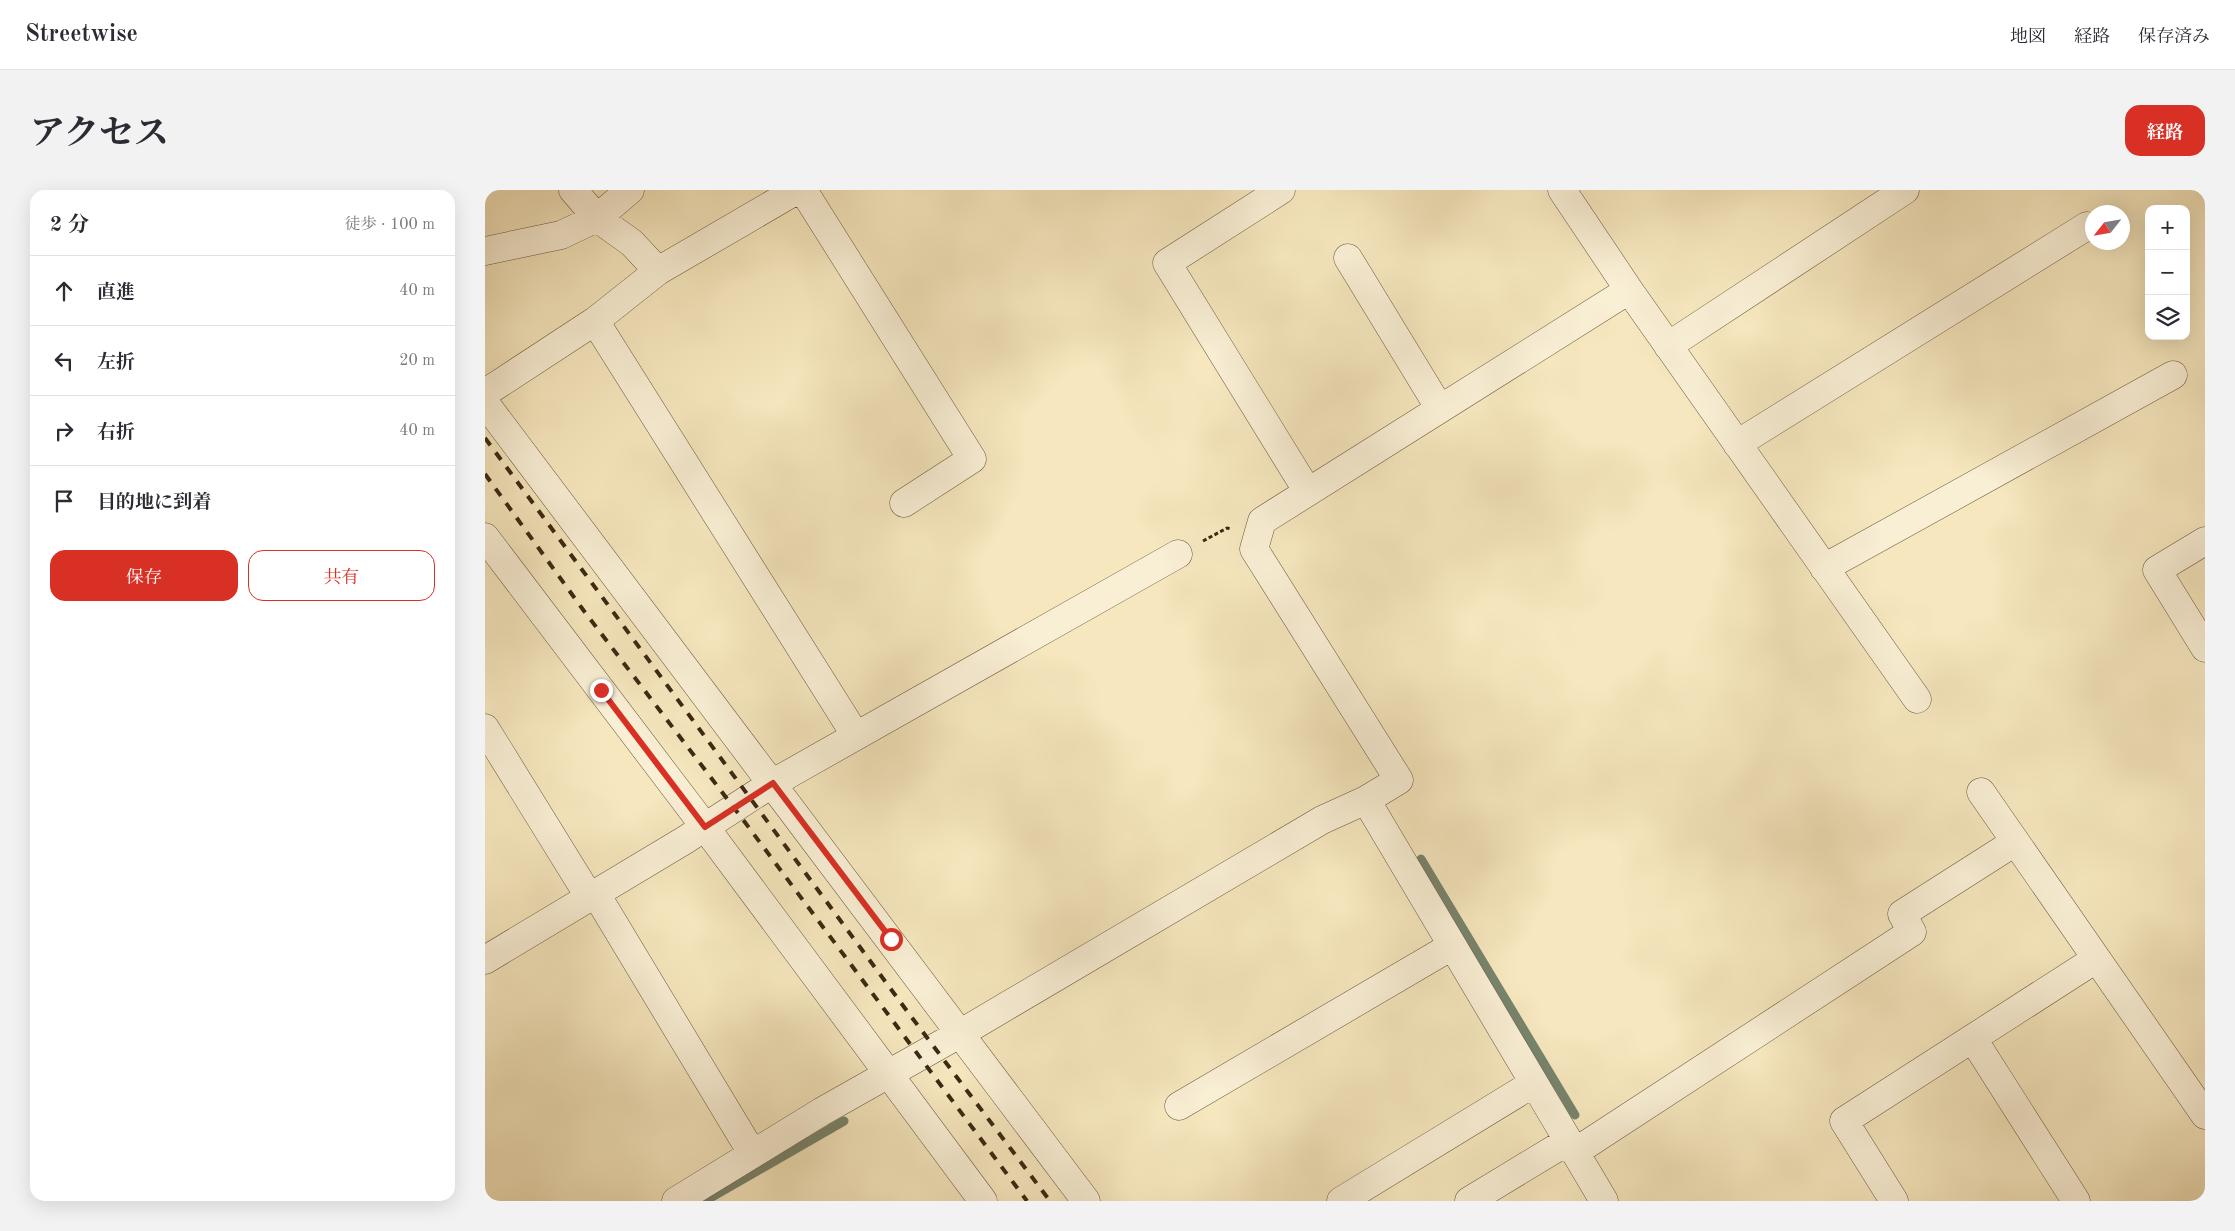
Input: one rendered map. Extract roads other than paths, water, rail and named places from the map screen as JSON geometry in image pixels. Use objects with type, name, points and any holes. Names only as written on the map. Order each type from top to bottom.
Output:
[{"type":"street","points":[[485,251],[561,234],[584,203],[630,190]]},
{"type":"street","points":[[485,393],[595,321],[659,271],[797,190]]},
{"type":"street","points":[[803,190],[971,459],[904,503]]},
{"type":"street","points":[[1281,190],[1167,263],[1308,492]]},
{"type":"street","points":[[1562,190],[1668,346],[1917,699]]},
{"type":"street","points":[[1668,346],[1905,190]]},
{"type":"street","points":[[584,203],[632,244],[659,271]]},
{"type":"street","points":[[1737,444],[2085,227]]},
{"type":"street","points":[[1348,258],[1440,409]]},
{"type":"street","points":[[676,1201],[753,1153],[1322,820],[1366,800],[1399,780],[1254,550],[1262,521],[1629,290]]},
{"type":"street","points":[[595,321],[856,736]]},
{"type":"street","points":[[1825,568],[2173,375]]},
{"type":"street","points":[[485,403],[1086,1201]]},
{"type":"street","points":[[485,537],[705,827],[983,1201]]},
{"type":"street","points":[[2205,541],[2157,570],[2205,648]]},
{"type":"street","points":[[485,960],[593,896],[773,783],[1178,554]]},
{"type":"street","points":[[485,728],[593,896],[753,1153]]},
{"type":"street","points":[[1981,792],[2205,1115]]},
{"type":"street","points":[[1366,800],[1604,1201]]},
{"type":"street","points":[[1469,1201],[1572,1147],[1912,932],[1902,914],[2015,842]]},
{"type":"street","points":[[1179,1106],[1452,946]]},
{"type":"street","points":[[1894,1201],[1844,1121],[2096,959]]},
{"type":"street","points":[[1973,1039],[2076,1201]]},
{"type":"street","points":[[1349,1199],[1534,1083]]},
{"type":"waterway","points":[[1421,859],[1575,1115]]},
{"type":"waterway","points":[[705,1201],[844,1121]]},
{"type":"railway","points":[[485,438],[907,1011],[1050,1201]]},
{"type":"railway","points":[[485,474],[584,611],[744,821],[1027,1201]]}]
